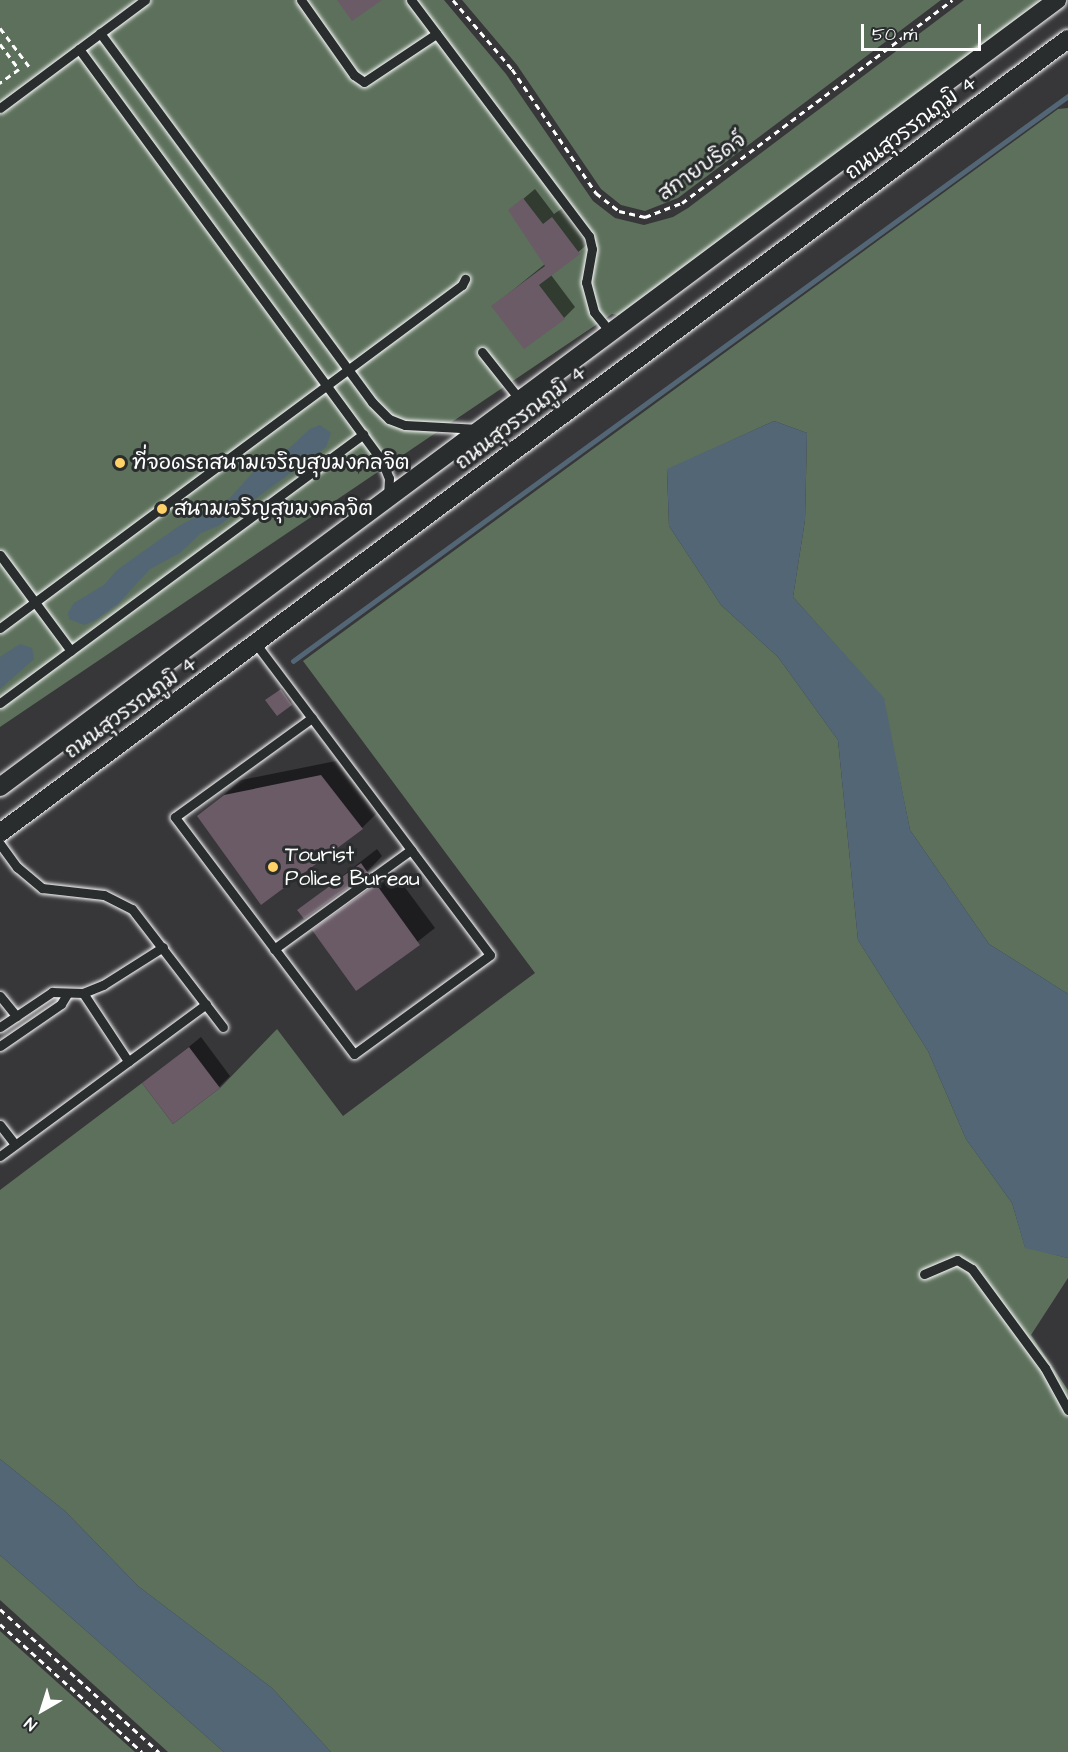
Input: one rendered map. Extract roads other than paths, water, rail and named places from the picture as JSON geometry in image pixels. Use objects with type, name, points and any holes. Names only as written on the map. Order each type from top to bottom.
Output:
[{"type":"street","name":"ถนนสุวรรณภูมิ 4","points":[[0,787],[1057,0]]},
{"type":"street","name":"ถนนสุวรรณภูมิ 4","points":[[0,833],[1068,39]]},
{"type":"lane","points":[[0,108],[145,0]]},
{"type":"lane","points":[[301,0],[361,81],[370,80],[436,34]]},
{"type":"lane","points":[[411,0],[589,236],[592,249],[586,282],[594,312],[610,332]]},
{"type":"lane","points":[[100,33],[389,419],[405,425],[480,429]]},
{"type":"lane","points":[[78,49],[382,461],[389,478],[388,497]]},
{"type":"lane","points":[[0,628],[462,285],[465,279]]},
{"type":"lane","points":[[482,352],[520,400]]},
{"type":"lane","points":[[0,703],[363,434]]},
{"type":"lane","points":[[0,555],[71,651]]},
{"type":"lane","points":[[256,644],[312,718],[490,955],[354,1054],[175,817],[312,718]]},
{"type":"lane","points":[[0,844],[17,867],[34,884],[58,892],[104,896],[120,901],[140,917],[223,1027]]},
{"type":"lane","points":[[274,949],[411,850]]},
{"type":"lane","points":[[0,1027],[52,992],[83,993],[103,986],[163,947]]},
{"type":"lane","points":[[83,993],[128,1061]]},
{"type":"lane","points":[[0,1046],[61,1004],[67,994]]},
{"type":"lane","points":[[0,996],[16,1016]]},
{"type":"lane","points":[[0,1155],[206,1004]]},
{"type":"lane","points":[[0,1125],[15,1144]]},
{"type":"lane","points":[[924,1275],[957,1260],[972,1269],[1045,1368],[1068,1410]]},
{"type":"water","points":[[774,421],[807,433],[805,520],[793,597],[884,698],[910,830],[989,944],[1068,994],[1068,1258],[1025,1248],[1012,1203],[966,1139],[928,1051],[858,940],[838,740],[778,657],[721,605],[669,526],[667,469]]},
{"type":"water","points":[[320,425],[331,433],[326,447],[218,526],[201,533],[180,553],[150,569],[118,604],[96,620],[84,625],[69,619],[68,613],[74,603],[104,585],[117,570],[179,526],[230,498],[257,468],[274,462],[310,429]]},
{"type":"water","points":[[20,644],[32,648],[34,659],[0,689],[0,657]]},
{"type":"water","points":[[0,1459],[65,1511],[138,1586],[272,1688],[331,1752],[224,1752],[0,1555]]},
{"type":"waterway","points":[[293,661],[1068,96]]},
{"type":"place","name":"ที่จอดรถสนามเจริญสุขมงคลจิต","points":[[120,463]]},
{"type":"place","name":"สนามเจริญสุขมงคลจิต","points":[[162,509]]},
{"type":"place","name":"Tourist Police Bureau","points":[[273,867]]}]
